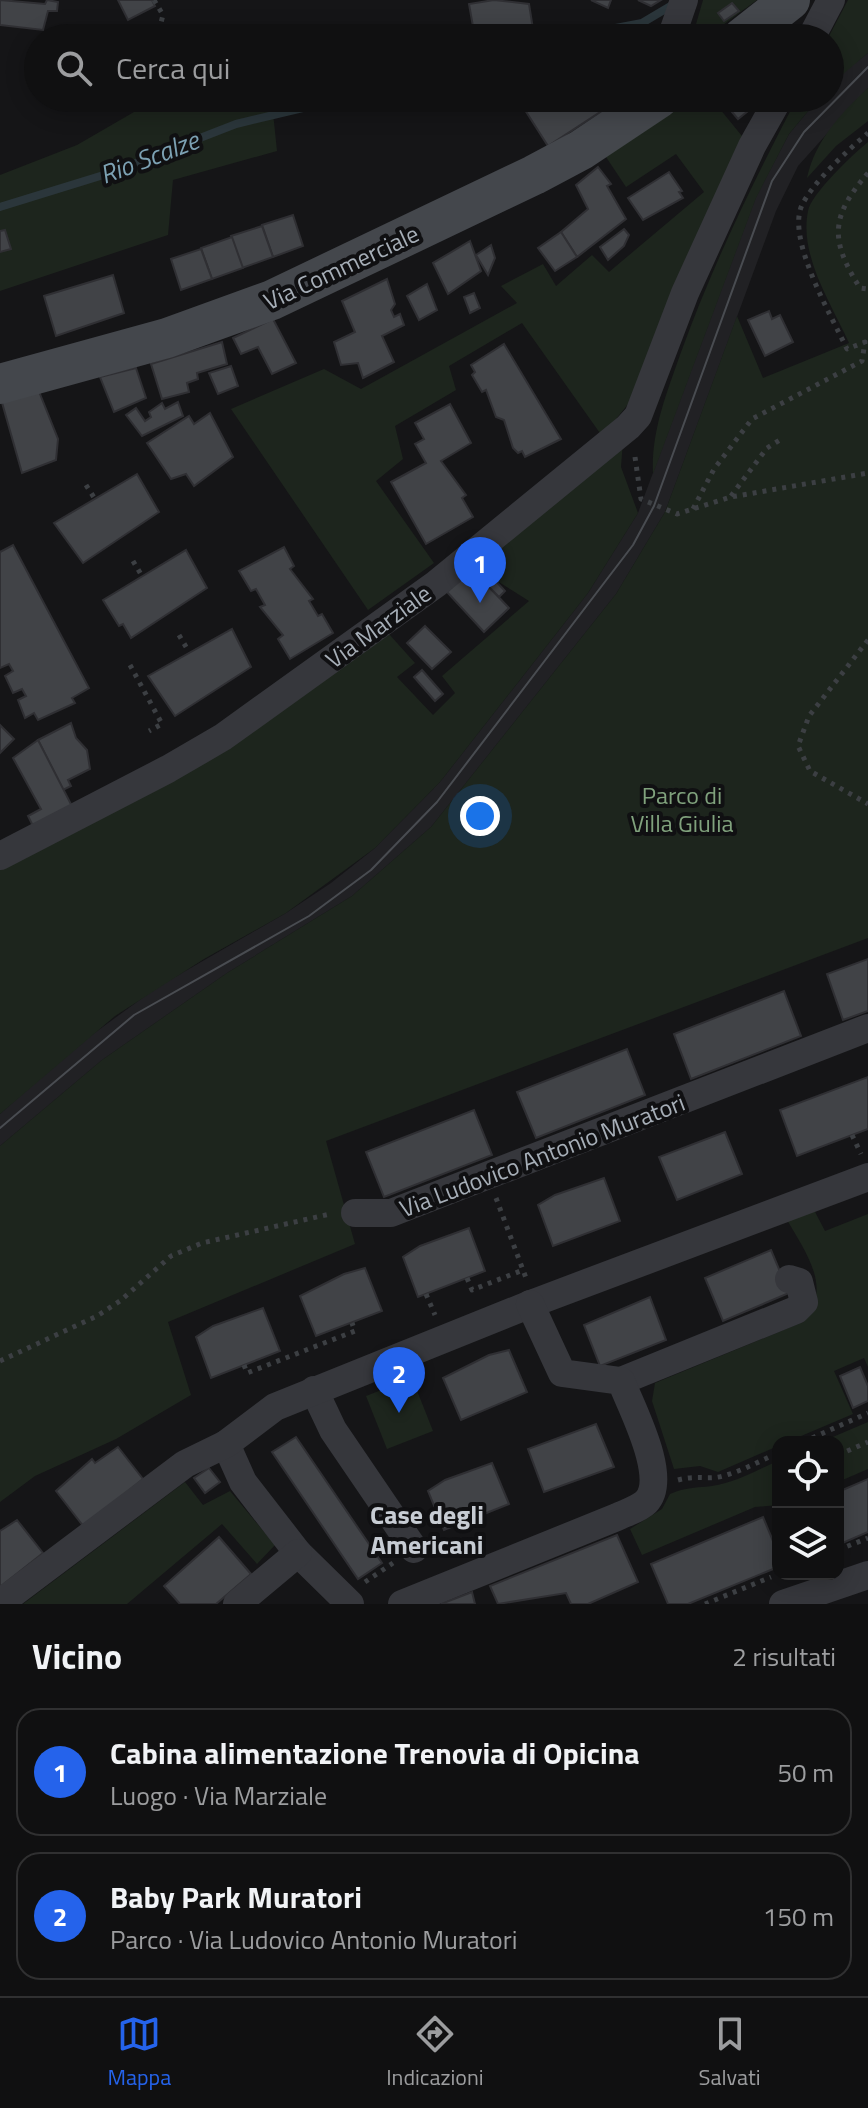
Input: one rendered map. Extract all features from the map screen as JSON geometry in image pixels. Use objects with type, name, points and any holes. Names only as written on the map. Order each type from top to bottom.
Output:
[{"type":"main road","points":[[760,24],[790,0]]},
{"type":"main road","name":"Via Commerciale","points":[[0,384],[167,338],[272,300],[534,175],[581,150],[638,112]]},
{"type":"street","points":[[676,24],[684,0]]},
{"type":"street","points":[[818,24],[831,0]]},
{"type":"street","name":"Via Marziale","points":[[0,856],[223,737],[436,584],[628,427],[642,407],[685,293],[752,146],[771,112]]},
{"type":"street","name":"Via Ludovico Antonio Muratori","points":[[355,1213],[391,1213],[868,1028]]},
{"type":"street","points":[[0,1603],[185,1464],[226,1444],[275,1407],[530,1304],[868,1177]]},
{"type":"street","points":[[530,1304],[562,1373],[621,1381],[796,1310],[804,1302],[804,1290],[799,1282],[789,1279]]},
{"type":"street","points":[[402,1604],[645,1503],[654,1486],[654,1467],[621,1381]]},
{"type":"street","points":[[314,1390],[333,1430],[414,1549]]},
{"type":"street","points":[[226,1444],[243,1482],[298,1553],[347,1600]]},
{"type":"street","points":[[237,1604],[298,1553]]},
{"type":"street","points":[[783,1604],[868,1575]]},
{"type":"path","points":[[154,0],[163,15],[161,24]]},
{"type":"path","points":[[866,341],[847,349],[800,246],[801,207],[844,154],[868,133]]},
{"type":"path","points":[[868,173],[841,208],[837,233],[851,274],[860,288],[868,289]]},
{"type":"path","points":[[693,509],[710,476],[752,419],[853,368],[862,361],[866,341]]},
{"type":"path","points":[[731,497],[767,448],[783,438]]},
{"type":"path","points":[[635,467],[641,499],[677,514],[731,497],[868,473]]},
{"type":"path","points":[[86,485],[95,499]]},
{"type":"path","points":[[133,561],[142,576]]},
{"type":"path","points":[[179,635],[189,652]]},
{"type":"path","points":[[868,640],[809,716],[798,746],[810,771],[868,804]]},
{"type":"path","points":[[130,665],[162,724],[149,731]]},
{"type":"path","points":[[852,1135],[861,1155],[868,1152]]},
{"type":"path","points":[[467,1278],[472,1290],[523,1270],[498,1204]]},
{"type":"path","points":[[0,1361],[97,1316],[120,1301],[171,1256],[202,1243],[324,1215],[355,1213]]},
{"type":"path","points":[[244,1365],[247,1373],[355,1331],[352,1323]]},
{"type":"path","points":[[816,1436],[868,1413]]},
{"type":"path","points":[[844,1452],[868,1442]]},
{"type":"path","points":[[654,1486],[700,1474],[712,1478],[724,1476],[772,1456]]},
{"type":"path","points":[[844,1548],[868,1538]]},
{"type":"path","points":[[347,1600],[414,1549]]},
{"type":"path","points":[[705,1604],[728,1591],[772,1576]]},
{"type":"shaded area","points":[[868,53],[868,88],[798,166],[776,211],[665,512],[616,594],[431,827],[352,896],[227,973],[102,1060],[0,1146],[0,1114],[74,1048],[156,988],[286,913],[331,883],[375,848],[440,782],[588,593],[638,513],[756,197],[789,134],[807,112],[844,112],[844,72]]},
{"type":"green space","points":[[703,0],[757,0],[724,24],[696,24]]},
{"type":"green space","points":[[848,0],[868,0],[868,53],[844,73],[844,24],[835,24]]},
{"type":"green space","points":[[868,88],[868,121],[836,146],[807,178],[816,152],[830,128]]},
{"type":"green space","points":[[134,112],[273,112],[277,151],[173,180],[168,235],[0,291],[0,175],[77,145]]},
{"type":"green space","points":[[666,112],[722,112],[746,141],[634,397],[602,436],[522,323],[449,366],[456,390],[395,426],[403,459],[376,481],[434,563],[368,610],[231,409],[324,369],[361,389],[517,303],[501,286],[543,264],[556,286],[592,255],[609,272],[704,192],[676,154],[626,187],[604,154]]},
{"type":"green space","points":[[790,112],[807,112],[789,134],[756,198],[653,474],[654,443],[660,414],[692,322]]},
{"type":"green space","name":"Parco di Villa Giulia","points":[[868,142],[868,938],[326,1141],[355,1244],[168,1322],[191,1395],[116,1439],[35,1476],[0,1502],[0,1146],[102,1060],[227,973],[352,896],[431,827],[616,594],[665,512],[737,316],[763,378],[849,343],[818,279],[806,228],[811,204],[844,164]]},
{"type":"green space","points":[[623,441],[621,467],[638,513],[588,593],[440,782],[375,848],[286,913],[204,959],[115,1016],[0,1114],[0,868],[389,634],[415,663],[397,677],[433,715],[455,693],[442,676],[529,601],[494,579],[487,585],[471,568]]},
{"type":"green space","points":[[813,1208],[825,1231],[868,1214],[868,1367],[864,1358],[834,1371],[853,1414],[801,1436],[772,1436],[772,1449],[718,1472],[700,1466],[674,1469],[652,1401],[655,1383],[803,1322],[812,1309],[816,1296],[813,1270],[786,1218]]},
{"type":"green space","points":[[412,1378],[433,1431],[387,1449],[366,1396]]},
{"type":"green space","points":[[868,1422],[868,1469],[844,1479],[844,1436],[835,1436]]},
{"type":"green space","points":[[772,1464],[772,1506],[755,1507],[642,1555],[630,1529],[662,1509],[670,1494],[746,1476]]},
{"type":"green space","points":[[185,1482],[203,1505],[230,1491],[275,1545],[257,1564],[222,1524],[127,1604],[23,1604]]},
{"type":"building","points":[[0,0],[45,4],[47,0],[58,2],[57,11],[48,11],[45,24],[24,24],[24,28],[0,25]]},
{"type":"building","points":[[118,0],[152,0],[155,6],[128,20]]},
{"type":"building","points":[[494,0],[529,4],[532,24],[473,24],[469,4]]},
{"type":"building","points":[[591,0],[611,0],[608,8]]},
{"type":"building","points":[[638,0],[661,0],[651,6]]},
{"type":"building","points":[[732,3],[739,11],[724,21],[718,13]]},
{"type":"building","points":[[526,112],[600,112],[548,146]]},
{"type":"building","points":[[732,112],[747,112],[738,119]]},
{"type":"building","points":[[598,167],[611,184],[607,186],[626,219],[577,257],[561,232],[588,209],[576,185]]},
{"type":"building","points":[[669,172],[682,191],[679,192],[683,198],[643,220],[628,198]]},
{"type":"building","points":[[293,215],[303,246],[273,257],[262,225]]},
{"type":"building","points":[[262,226],[273,257],[242,268],[231,236]]},
{"type":"building","points":[[624,229],[629,235],[624,246],[608,260],[600,247]]},
{"type":"building","points":[[5,230],[11,249],[0,252],[0,231]]},
{"type":"building","points":[[561,232],[577,257],[555,271],[538,248]]},
{"type":"building","points":[[232,237],[243,268],[212,279],[201,248]]},
{"type":"building","points":[[470,241],[481,271],[448,294],[433,263]]},
{"type":"building","points":[[491,245],[495,258],[488,275],[476,255]]},
{"type":"building","points":[[201,249],[212,279],[181,290],[171,259]]},
{"type":"building","points":[[113,275],[124,313],[56,336],[44,296]]},
{"type":"building","points":[[387,279],[395,304],[391,310],[394,317],[400,314],[404,325],[382,336],[394,362],[363,378],[358,363],[341,365],[334,342],[355,332],[342,301]]},
{"type":"building","points":[[427,284],[437,310],[419,320],[407,296]]},
{"type":"building","points":[[474,293],[480,308],[470,313],[464,297]]},
{"type":"building","points":[[769,311],[772,319],[780,315],[793,342],[765,356],[748,320]]},
{"type":"building","points":[[273,319],[296,363],[272,374],[258,347],[241,354],[233,338]]},
{"type":"building","points":[[222,342],[227,364],[197,373],[198,379],[187,383],[189,392],[162,399],[151,364]]},
{"type":"building","points":[[504,344],[561,439],[525,457],[522,451],[518,453],[513,448],[504,420],[496,417],[486,390],[482,392],[472,375],[475,372],[471,365]]},
{"type":"building","points":[[231,366],[238,386],[218,394],[209,373]]},
{"type":"building","points":[[136,368],[146,398],[114,412],[100,377]]},
{"type":"building","points":[[38,389],[58,439],[56,460],[22,473],[1,399]]},
{"type":"building","points":[[178,402],[183,416],[142,436],[126,415],[136,408],[145,421],[151,417],[149,412],[162,403],[165,409]]},
{"type":"building","points":[[450,404],[471,443],[441,461],[466,495],[462,498],[473,517],[426,544],[391,482],[426,463],[415,444],[424,439],[415,423]]},
{"type":"building","points":[[210,413],[233,457],[194,486],[186,474],[171,479],[147,443],[189,416],[194,424]]},
{"type":"building","points":[[137,474],[159,512],[83,563],[54,523]]},
{"type":"building","points":[[13,545],[89,688],[72,698],[75,703],[38,720],[34,713],[25,718],[18,700],[26,696],[22,689],[13,693],[5,676],[13,671],[9,664],[0,668],[0,552]]},
{"type":"building","points":[[284,547],[294,566],[290,569],[313,599],[309,601],[318,616],[322,614],[333,633],[290,659],[278,639],[283,635],[260,607],[265,605],[256,589],[251,591],[239,571]]},
{"type":"building","points":[[186,550],[207,588],[131,638],[123,624],[119,626],[103,600]]},
{"type":"building","points":[[471,568],[509,608],[484,632],[447,592]]},
{"type":"building","points":[[494,579],[505,591],[499,597],[487,585]]},
{"type":"building","points":[[425,626],[451,652],[432,669],[407,643]]},
{"type":"building","points":[[232,629],[251,667],[175,716],[148,676]]},
{"type":"building","points":[[422,670],[443,694],[435,701],[414,677]]},
{"type":"building","points":[[71,723],[76,738],[87,750],[90,769],[68,780],[71,786],[63,790],[38,740]]},
{"type":"building","points":[[0,725],[14,739],[0,753]]},
{"type":"building","points":[[38,740],[74,810],[35,830],[28,816],[41,809],[13,758]]},
{"type":"building","points":[[868,959],[868,1011],[843,1020],[827,974]]},
{"type":"building","points":[[784,991],[801,1036],[691,1079],[674,1034]]},
{"type":"building","points":[[627,1049],[645,1095],[536,1138],[517,1092]]},
{"type":"building","points":[[868,1077],[868,1129],[797,1156],[780,1110]]},
{"type":"building","points":[[474,1110],[492,1155],[384,1197],[366,1152]]},
{"type":"building","points":[[725,1132],[742,1174],[677,1200],[659,1157]]},
{"type":"building","points":[[604,1178],[620,1221],[553,1246],[538,1205],[555,1195]]},
{"type":"building","points":[[469,1228],[485,1271],[418,1297],[403,1257],[420,1246]]},
{"type":"building","points":[[771,1250],[789,1293],[723,1321],[705,1278]]},
{"type":"building","points":[[365,1268],[382,1311],[316,1336],[300,1296],[344,1274]]},
{"type":"building","points":[[650,1297],[666,1340],[600,1366],[584,1325]]},
{"type":"building","points":[[263,1308],[280,1351],[211,1378],[196,1337],[213,1326]]},
{"type":"building","points":[[509,1350],[527,1392],[461,1420],[443,1378],[489,1355]]},
{"type":"building","points":[[860,1367],[868,1386],[868,1401],[853,1408],[840,1376]]},
{"type":"building","points":[[596,1424],[614,1467],[544,1492],[528,1449]]},
{"type":"building","points":[[296,1437],[382,1563],[358,1579],[272,1452]]},
{"type":"building","points":[[118,1447],[143,1479],[84,1527],[56,1491],[92,1459],[95,1463]]},
{"type":"building","points":[[492,1463],[509,1504],[444,1530],[428,1491],[445,1480]]},
{"type":"building","points":[[209,1468],[220,1482],[205,1493],[194,1478]]},
{"type":"building","points":[[868,1479],[868,1532],[844,1542],[844,1508],[844,1489]]},
{"type":"building","points":[[763,1517],[772,1539],[772,1569],[688,1604],[668,1604],[651,1564]]},
{"type":"building","points":[[17,1520],[43,1553],[0,1587],[0,1531]]},
{"type":"building","points":[[617,1535],[638,1582],[588,1604],[571,1604],[566,1593],[498,1604],[490,1586]]},
{"type":"building","points":[[219,1537],[251,1574],[216,1604],[180,1604],[164,1586]]},
{"type":"building","points":[[472,1592],[475,1604],[441,1604]]},
{"type":"waterway","name":"Rio Scalze","points":[[637,24],[674,4]]},
{"type":"waterway","name":"Rio Scalze","points":[[0,207],[110,173],[236,124],[286,112]]},
{"type":"tram line","points":[[844,91],[868,67]]},
{"type":"tram line","points":[[0,1128],[134,1015],[309,916],[371,870],[437,802],[633,545],[654,506],[772,181],[804,132],[824,112]]},
{"type":"place","name":"Cabina alimentazione Trenovia di Opicina","points":[[480,603]]},
{"type":"place","name":"Baby Park Muratori","points":[[399,1413]]},
{"type":"district","name":"Case degli Americani","points":[[427,1529]]}]
